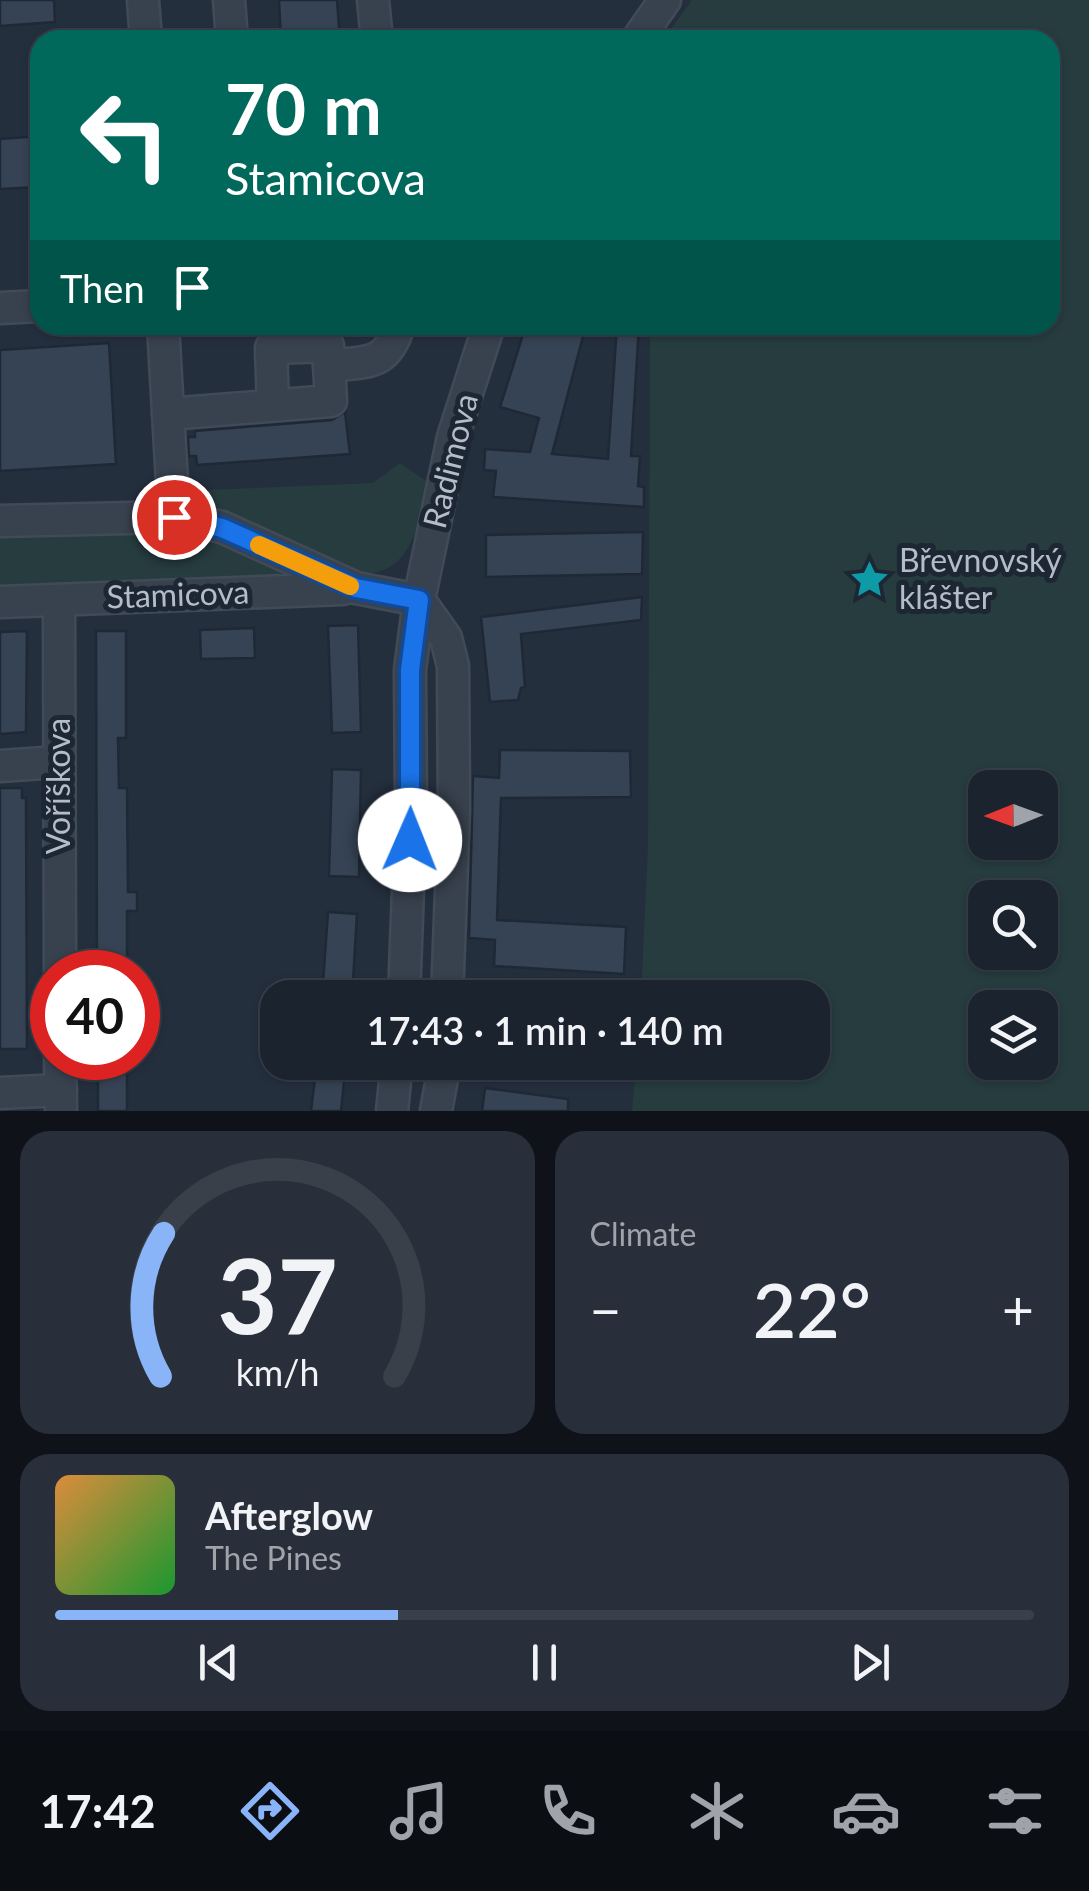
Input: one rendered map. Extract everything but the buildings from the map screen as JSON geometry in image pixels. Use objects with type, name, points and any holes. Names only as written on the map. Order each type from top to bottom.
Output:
[{"type":"street","points":[[144,0],[146,30]]},
{"type":"street","points":[[229,0],[231,30]]},
{"type":"street","points":[[373,0],[376,30]]},
{"type":"street","points":[[644,30],[665,0]]},
{"type":"street","points":[[0,308],[30,306]]},
{"type":"street","points":[[164,335],[174,517]]},
{"type":"street","points":[[329,366],[380,359],[393,346],[396,335]]},
{"type":"street","name":"Radimova","points":[[405,980],[411,808],[410,670],[419,600],[453,437],[486,335]]},
{"type":"street","points":[[168,414],[273,406],[331,401],[328,346],[271,348],[273,406]]},
{"type":"street","name":"Stamicova","points":[[0,521],[174,517],[222,528],[356,588]]},
{"type":"street","name":"Stamicova","points":[[0,602],[356,588],[419,600]]},
{"type":"street","name":"Voříškova","points":[[59,600],[60,950]]},
{"type":"street","points":[[419,600],[446,638],[453,666],[454,809],[448,980]]},
{"type":"street","points":[[0,766],[58,762]]},
{"type":"street","points":[[392,1111],[395,1080]]},
{"type":"street","points":[[436,1111],[442,1080]]},
{"type":"street","points":[[0,1093],[61,1100]]},
{"type":"green space","name":"Břevnovský klášter","points":[[692,0],[1089,0],[1089,1111],[632,1111],[635,1080],[830,1080],[830,980],[642,980],[648,846],[650,335],[1060,335],[1060,30],[670,30]]},
{"type":"green space","points":[[400,463],[429,483],[420,518],[398,561],[369,573],[349,572],[189,501],[182,491],[373,483]]},
{"type":"green space","points":[[198,531],[280,567],[280,578],[0,589],[0,535]]},
{"type":"slow traffic","points":[[259,545],[350,586]]},
{"type":"place","name":"Břevnovský klášter","points":[[869,579]]},
{"type":"route","points":[[174,517],[222,528],[312,572],[356,588],[419,600],[410,670],[410,840]]}]
